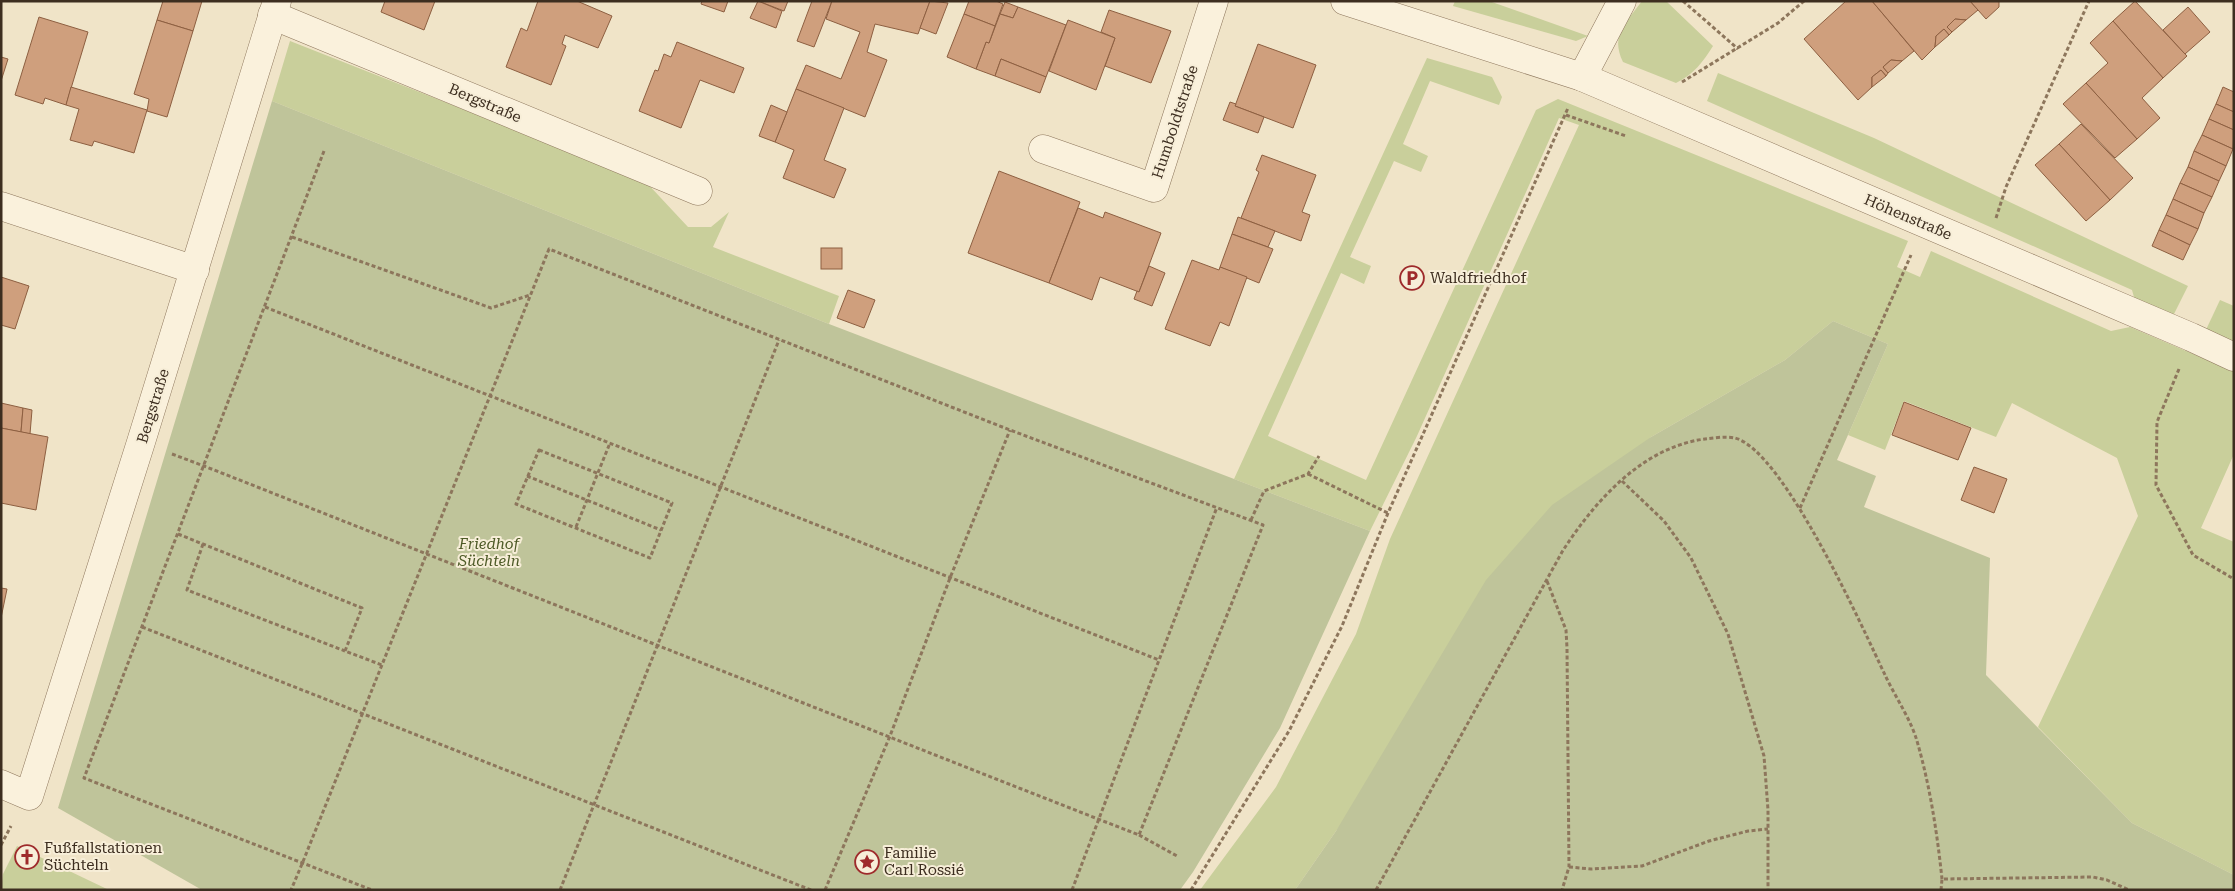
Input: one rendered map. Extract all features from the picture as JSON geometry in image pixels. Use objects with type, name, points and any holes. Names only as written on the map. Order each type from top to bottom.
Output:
[{"type":"street","name":"Humboldtstraße","points":[[1043,149],[1154,188],[1214,1]]},
{"type":"street","points":[[1345,1],[1582,77],[1622,1]]},
{"type":"street","name":"Bergstraße","points":[[1,784],[30,796],[195,270],[274,8],[698,191]]},
{"type":"street","name":"Höhenstraße","points":[[1582,77],[2234,357]]},
{"type":"street","points":[[1,206],[195,270]]},
{"type":"path","points":[[1683,1],[1738,49]]},
{"type":"path","points":[[1986,250],[2006,187],[2089,1]]},
{"type":"path","points":[[1190,890],[1290,731],[1342,626],[1388,513],[1582,77]]},
{"type":"path","points":[[324,151],[84,778],[372,890]]},
{"type":"path","points":[[1800,508],[1925,224]]},
{"type":"path","points":[[292,237],[491,308],[530,295]]},
{"type":"path","points":[[291,890],[549,249],[1010,430],[1263,525],[1139,835]]},
{"type":"path","points":[[265,307],[1158,660]]},
{"type":"path","points":[[2191,337],[2158,422],[2156,485],[2193,555],[2234,579]]},
{"type":"path","points":[[560,890],[779,340]]},
{"type":"path","points":[[825,890],[890,736],[950,578],[1010,430]]},
{"type":"path","points":[[1376,890],[1547,580],[1580,524],[1600,500],[1622,480],[1639,466],[1662,452],[1691,441],[1734,438],[1756,451],[1781,478],[1800,508],[1853,608],[1917,740],[1936,822],[1942,879],[1941,890]]},
{"type":"path","points":[[141,442],[1139,835],[1177,856]]},
{"type":"path","points":[[576,527],[610,444]]},
{"type":"path","points":[[539,450],[672,503],[650,558],[516,504],[527,476],[539,450]]},
{"type":"path","points":[[1251,520],[1264,491],[1308,474],[1318,456]]},
{"type":"path","points":[[1308,474],[1388,513]]},
{"type":"path","points":[[527,476],[661,530]]},
{"type":"path","points":[[1622,480],[1664,521],[1691,558],[1728,634],[1764,756],[1768,829],[1768,890]]},
{"type":"path","points":[[1072,890],[1217,507]]},
{"type":"path","points":[[178,534],[362,608],[345,651]]},
{"type":"path","points":[[203,544],[187,590],[382,665]]},
{"type":"path","points":[[1547,580],[1566,630],[1569,866],[1562,890]]},
{"type":"path","points":[[142,627],[811,890]]},
{"type":"path","points":[[1,845],[12,824]]},
{"type":"path","points":[[1569,866],[1591,869],[1642,866],[1709,841],[1748,831],[1768,829]]},
{"type":"path","points":[[1942,879],[2093,877],[2107,880],[2129,890]]},
{"type":"green space","points":[[1455,1],[1489,1],[1588,36],[1576,41],[1453,6]]},
{"type":"green space","points":[[1642,1],[1666,1],[1713,46],[1698,67],[1676,83],[1623,62],[1619,52],[1619,36]]},
{"type":"green space","points":[[290,41],[645,181],[688,227],[711,227],[729,212],[713,247],[839,296],[829,324],[272,101]]},
{"type":"green space","points":[[1427,58],[1492,77],[1502,97],[1499,105],[1430,81],[1403,144],[1428,156],[1421,172],[1394,161],[1350,257],[1371,266],[1364,284],[1341,273],[1268,436],[1366,480],[1536,110],[1558,99],[1908,241],[1897,267],[1920,277],[1931,251],[2111,331],[2130,327],[2233,371],[2234,454],[2201,528],[2234,542],[2234,875],[2132,823],[2038,727],[2138,516],[2117,458],[2012,403],[1996,437],[1904,401],[1885,450],[1848,435],[1888,344],[1833,321],[1785,360],[1651,437],[1336,831],[1295,890],[1200,890],[1276,787],[1356,634],[1390,539],[1579,125],[1559,118],[1417,436],[1370,531],[1234,479]]},
{"type":"green space","points":[[1718,73],[1874,138],[2188,286],[2171,320],[2136,304],[2132,290],[1707,101]]},
{"type":"green space","name":"Friedhof Süchteln","points":[[272,101],[829,324],[1370,531],[1280,728],[1193,872],[1180,890],[202,890],[58,808]]},
{"type":"green space","points":[[2220,300],[2234,306],[2234,346],[2204,334]]},
{"type":"green space","points":[[1833,321],[1888,344],[1837,460],[1876,476],[1864,507],[1990,558],[1986,675],[2132,823],[2234,875],[2234,890],[1295,890],[1336,831],[1486,580],[1552,505],[1651,437],[1785,360]]},
{"type":"green space","points":[[17,846],[109,890],[1,890],[3,874]]},
{"type":"building","points":[[163,1],[202,1],[193,31],[157,20]]},
{"type":"building","points":[[385,1],[435,1],[424,30],[381,12]]},
{"type":"building","points":[[538,1],[577,1],[612,16],[598,48],[565,35],[562,44],[566,46],[551,85],[506,67],[521,28],[527,31]]},
{"type":"building","points":[[702,1],[728,1],[724,12],[701,4]]},
{"type":"building","points":[[758,1],[788,1],[784,11]]},
{"type":"building","points":[[758,1],[782,11],[776,28],[750,18]]},
{"type":"building","points":[[812,1],[832,1],[814,47],[797,41]]},
{"type":"building","points":[[832,1],[930,1],[918,34],[875,24],[867,52],[887,60],[865,117],[796,89],[806,65],[841,79],[860,32],[826,19]]},
{"type":"building","points":[[930,1],[948,3],[936,34],[920,28]]},
{"type":"building","points":[[969,1],[996,1],[1003,4],[995,26],[964,14]]},
{"type":"building","points":[[1846,1],[1872,1],[1914,51],[1902,61],[1891,60],[1883,67],[1888,73],[1886,76],[1881,70],[1872,77],[1872,87],[1858,100],[1804,39]]},
{"type":"building","points":[[1872,1],[1970,1],[1978,10],[1966,20],[1955,19],[1947,27],[1952,32],[1949,35],[1944,29],[1936,36],[1935,47],[1922,60]]},
{"type":"building","points":[[1970,1],[1999,1],[1999,7],[1986,19]]},
{"type":"building","points":[[2135,1],[2187,56],[2163,78],[2113,21]]},
{"type":"building","points":[[1005,2],[1018,7],[1013,18],[1000,14]]},
{"type":"building","points":[[1018,7],[1066,25],[1046,77],[1001,59],[995,76],[976,69],[986,42],[989,43],[1000,14],[1013,18]]},
{"type":"building","points":[[2188,7],[2210,32],[2185,54],[2163,30]]},
{"type":"building","points":[[1109,10],[1171,31],[1151,83],[1105,66],[1115,38],[1101,32]]},
{"type":"building","points":[[964,14],[995,26],[989,43],[986,42],[976,69],[947,57]]},
{"type":"building","points":[[39,17],[88,32],[66,105],[45,98],[43,104],[15,95]]},
{"type":"building","points":[[1955,19],[1966,20],[1952,32],[1947,27]]},
{"type":"building","points":[[157,20],[193,31],[167,117],[147,111],[149,99],[134,94]]},
{"type":"building","points":[[1068,20],[1115,38],[1096,90],[1049,71]]},
{"type":"building","points":[[2113,21],[2163,78],[2142,98],[2160,118],[2137,139],[2086,83],[2108,63],[2090,43]]},
{"type":"building","points":[[1944,29],[1949,35],[1935,47],[1936,36]]},
{"type":"building","points":[[677,42],[744,68],[734,93],[700,80],[681,128],[639,111],[655,70],[658,71],[664,54],[671,57]]},
{"type":"building","points":[[1258,44],[1316,65],[1293,128],[1235,106]]},
{"type":"building","points":[[1,57],[8,59],[1,81]]},
{"type":"building","points":[[1001,59],[1046,77],[1040,93],[995,76]]},
{"type":"building","points":[[1891,60],[1902,61],[1888,73],[1883,67]]},
{"type":"building","points":[[1881,70],[1886,76],[1872,87],[1872,77]]},
{"type":"building","points":[[2086,83],[2137,139],[2115,158],[2063,104]]},
{"type":"building","points":[[71,87],[147,110],[134,153],[94,141],[92,146],[70,140],[79,109],[66,105]]},
{"type":"building","points":[[2223,87],[2234,92],[2234,112],[2216,104]]},
{"type":"building","points":[[796,89],[844,108],[824,160],[846,169],[834,198],[783,178],[794,150],[775,142]]},
{"type":"building","points":[[1230,102],[1236,104],[1235,106],[1264,117],[1258,133],[1223,120]]},
{"type":"building","points":[[2216,104],[2234,112],[2234,130],[2209,119]]},
{"type":"building","points":[[771,105],[787,112],[775,142],[759,136]]},
{"type":"building","points":[[2209,119],[2234,130],[2233,149],[2202,135]]},
{"type":"building","points":[[2081,124],[2133,178],[2110,200],[2059,144]]},
{"type":"building","points":[[2202,135],[2233,149],[2226,166],[2194,151]]},
{"type":"building","points":[[2059,144],[2110,200],[2086,221],[2035,165]]},
{"type":"building","points":[[2194,151],[2226,166],[2219,181],[2188,167]]},
{"type":"building","points":[[1262,155],[1316,175],[1302,212],[1310,215],[1301,241],[1241,218],[1259,172],[1256,170]]},
{"type":"building","points":[[2188,167],[2219,181],[2212,197],[2180,183]]},
{"type":"building","points":[[999,171],[1080,202],[1049,283],[968,253]]},
{"type":"building","points":[[2180,183],[2212,197],[2204,213],[2173,199]]},
{"type":"building","points":[[2173,199],[2204,213],[2198,229],[2166,215]]},
{"type":"building","points":[[1078,208],[1103,218],[1105,212],[1161,233],[1139,292],[1100,277],[1092,300],[1049,283]]},
{"type":"building","points":[[2166,215],[2198,229],[2190,245],[2159,230]]},
{"type":"building","points":[[1238,217],[1275,231],[1268,247],[1232,234]]},
{"type":"building","points":[[2159,230],[2190,245],[2183,260],[2152,246]]},
{"type":"building","points":[[1232,234],[1273,249],[1259,283],[1220,267]]},
{"type":"building","points":[[821,248],[842,248],[842,269],[821,269]]},
{"type":"building","points":[[1192,260],[1219,270],[1220,267],[1247,277],[1229,326],[1220,322],[1210,346],[1165,329]]},
{"type":"building","points":[[1149,266],[1165,273],[1152,306],[1134,299],[1137,291],[1139,292]]},
{"type":"building","points":[[1,277],[29,286],[15,329],[1,325]]},
{"type":"building","points":[[848,290],[875,300],[864,328],[837,318]]},
{"type":"building","points":[[1904,402],[1971,428],[1958,460],[1892,435]]},
{"type":"building","points":[[1,403],[23,408],[21,432],[1,428]]},
{"type":"building","points":[[23,408],[32,410],[30,434],[21,432]]},
{"type":"building","points":[[1,428],[48,437],[36,510],[1,503]]},
{"type":"building","points":[[1974,467],[2007,479],[1994,513],[1961,500]]},
{"type":"building","points":[[1,588],[7,589],[1,618]]},
{"type":"place","name":"Waldfriedhof","points":[[1412,278]]},
{"type":"place","name":"Fußfallstationen Süchteln","points":[[27,857]]},
{"type":"place","name":"Familie Carl Rossié","points":[[867,862]]}]
